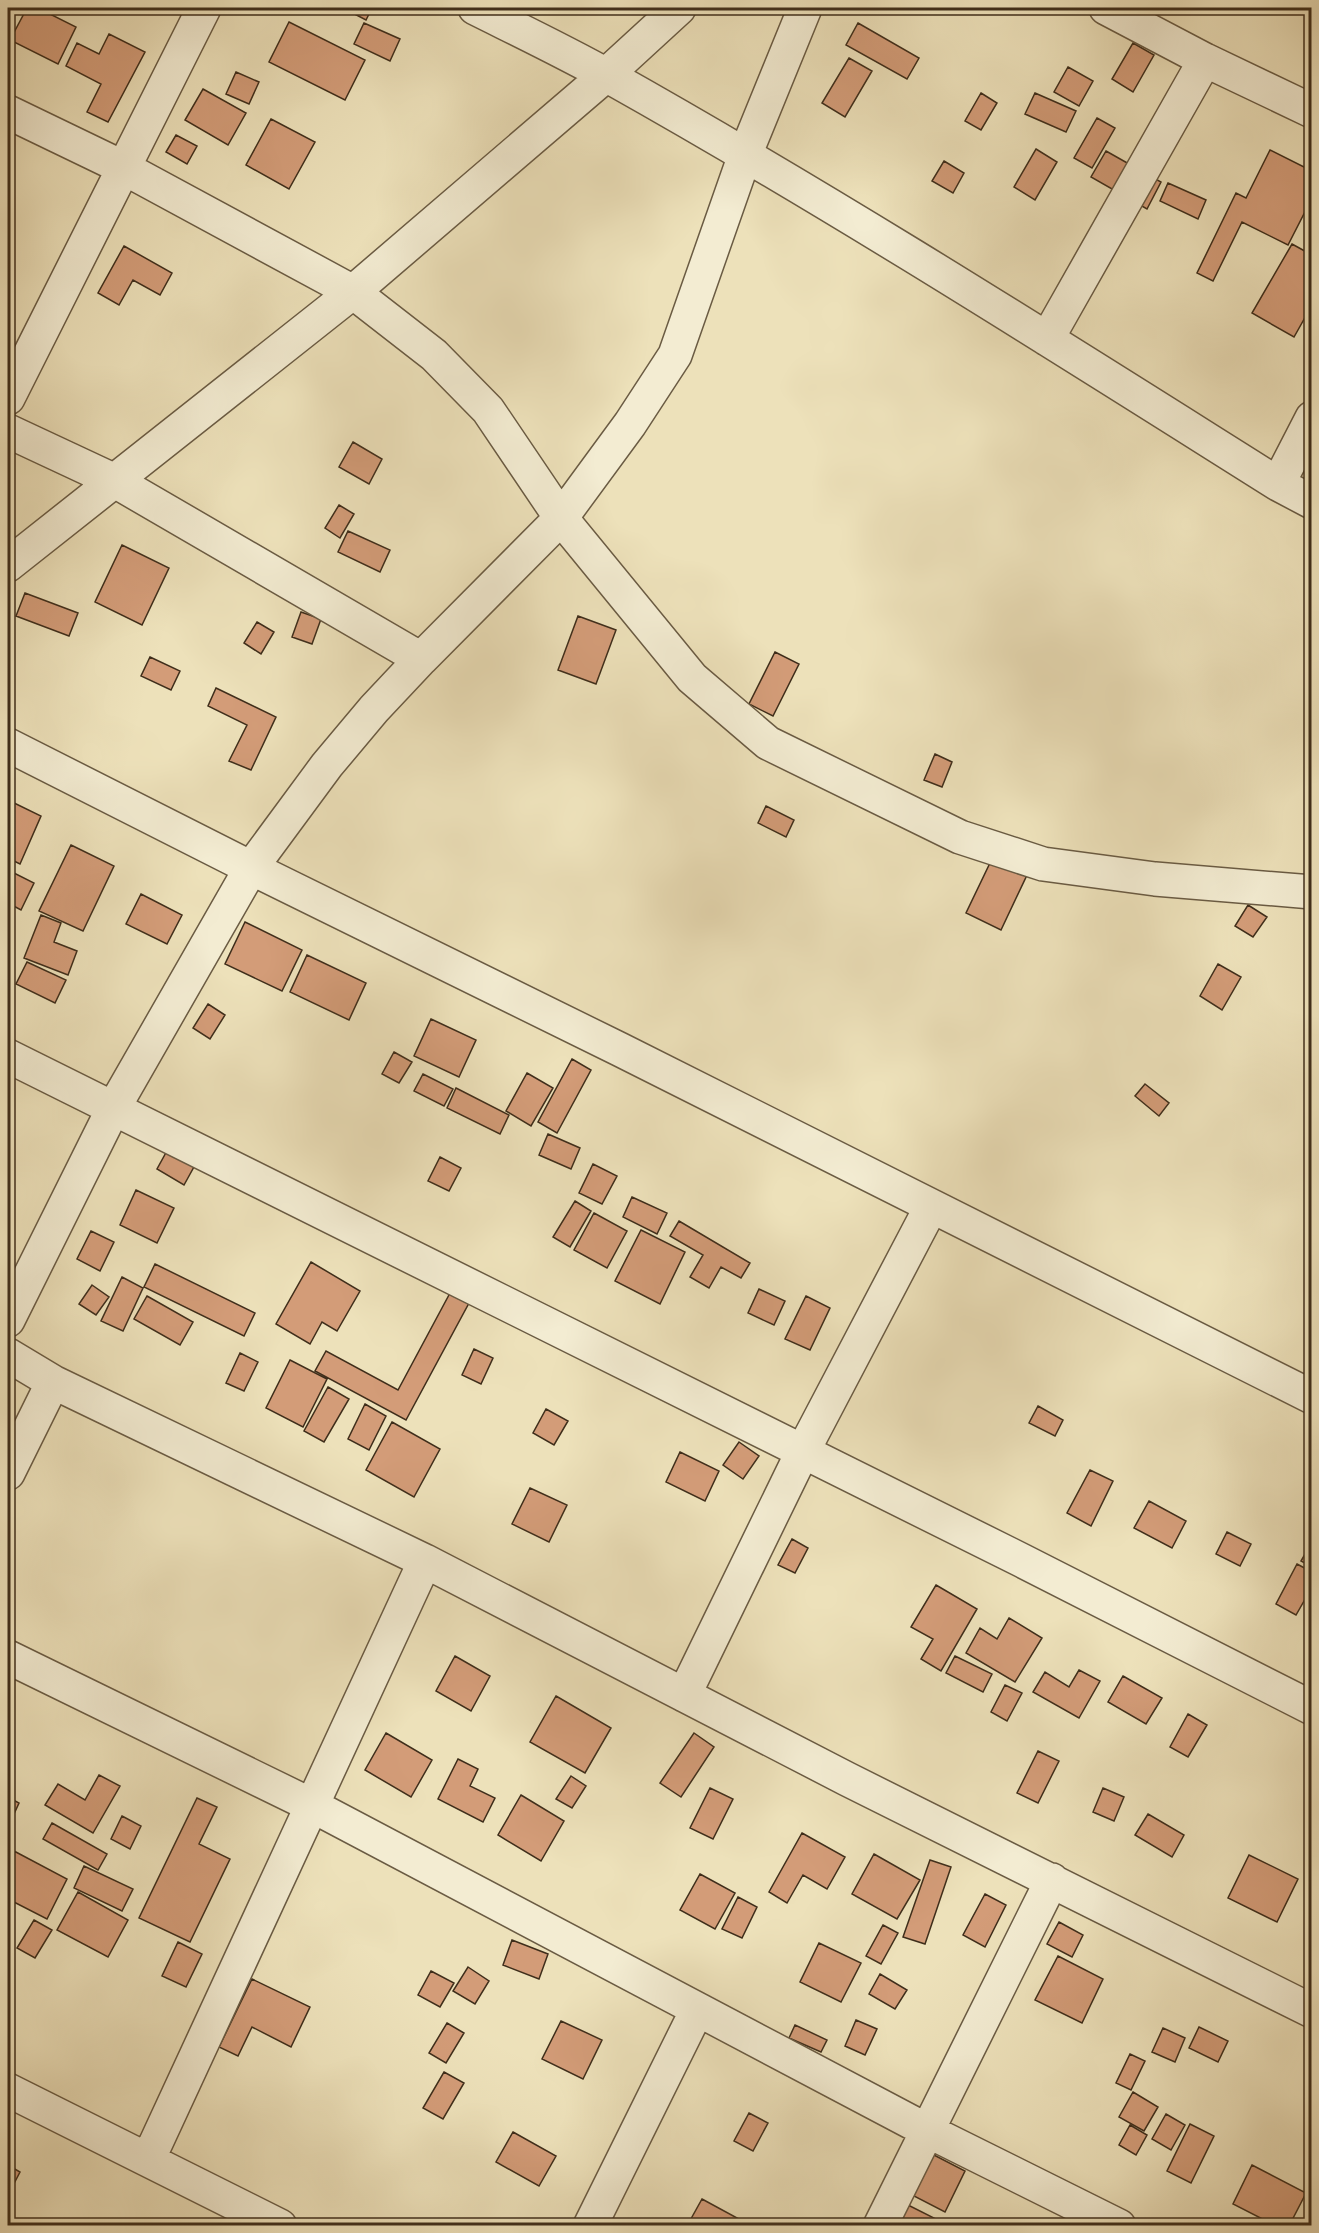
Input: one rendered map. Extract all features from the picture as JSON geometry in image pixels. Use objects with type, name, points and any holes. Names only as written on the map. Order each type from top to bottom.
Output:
[{"type":"street","points":[[8,398],[63,291],[122,167],[204,8]]},
{"type":"street","points":[[475,8],[606,75],[745,154],[1278,484],[1311,502]]},
{"type":"street","points":[[8,565],[353,292],[606,75],[679,8]]},
{"type":"street","points":[[8,1320],[113,1109],[251,868],[327,765],[421,659],[561,518],[630,424],[675,355],[745,154],[805,8]]},
{"type":"street","points":[[1106,8],[1205,60],[1311,111]]},
{"type":"street","points":[[1047,339],[1205,60]]},
{"type":"street","points":[[8,112],[122,167],[353,292],[434,355],[488,410],[561,518],[692,678],[768,743],[960,837],[1043,864],[1155,879],[1311,892]]},
{"type":"street","points":[[1278,484],[1311,418]]},
{"type":"street","points":[[8,431],[116,481],[421,659]]},
{"type":"street","points":[[8,744],[251,868],[609,1044],[1311,1397]]},
{"type":"street","points":[[8,1056],[803,1451],[1311,1708]]},
{"type":"street","points":[[684,1695],[803,1451],[931,1207]]},
{"type":"street","points":[[8,1355],[53,1382],[425,1561],[847,1779],[1311,2011]]},
{"type":"street","points":[[8,1473],[53,1382]]},
{"type":"street","points":[[148,2160],[425,1561]]},
{"type":"street","points":[[8,1657],[311,1805],[928,2131],[1119,2226]]},
{"type":"street","points":[[880,2226],[1052,1880]]},
{"type":"street","points":[[590,2226],[697,2010]]},
{"type":"street","points":[[8,2090],[280,2226]]},
{"type":"building","points":[[27,8],[38,8],[76,27],[58,64],[10,40]]},
{"type":"building","points":[[343,8],[372,8],[366,20]]},
{"type":"building","points":[[289,22],[365,60],[345,100],[269,62]]},
{"type":"building","points":[[364,23],[400,39],[390,61],[354,44]]},
{"type":"building","points":[[858,23],[919,58],[907,79],[846,45]]},
{"type":"building","points":[[109,34],[145,52],[108,122],[87,112],[101,84],[66,66],[77,43],[99,54]]},
{"type":"building","points":[[1133,43],[1154,55],[1133,92],[1112,79]]},
{"type":"building","points":[[849,58],[872,71],[845,117],[822,103]]},
{"type":"building","points":[[1068,67],[1093,81],[1079,106],[1054,92]]},
{"type":"building","points":[[236,72],[259,82],[249,104],[226,94]]},
{"type":"building","points":[[203,89],[246,113],[228,145],[185,120]]},
{"type":"building","points":[[981,93],[997,103],[981,130],[965,121]]},
{"type":"building","points":[[1035,93],[1076,111],[1066,132],[1025,114]]},
{"type":"building","points":[[1097,118],[1115,128],[1092,168],[1074,158]]},
{"type":"building","points":[[271,119],[315,142],[289,189],[246,165]]},
{"type":"building","points":[[176,135],[197,146],[187,164],[166,152]]},
{"type":"building","points":[[1036,149],[1057,162],[1035,200],[1014,187]]},
{"type":"building","points":[[1270,150],[1312,171],[1312,198],[1288,245],[1242,222],[1213,281],[1197,273],[1236,193],[1246,198]]},
{"type":"building","points":[[1106,151],[1161,182],[1147,209],[1091,177]]},
{"type":"building","points":[[944,161],[964,173],[953,193],[932,181]]},
{"type":"building","points":[[1168,183],[1206,200],[1198,219],[1160,201]]},
{"type":"building","points":[[1292,244],[1312,255],[1312,305],[1294,337],[1252,313]]},
{"type":"building","points":[[124,246],[172,273],[160,295],[133,280],[119,305],[98,293]]},
{"type":"building","points":[[353,442],[382,459],[369,484],[339,467]]},
{"type":"building","points":[[339,505],[354,514],[340,538],[325,528]]},
{"type":"building","points":[[348,531],[390,550],[380,572],[338,552]]},
{"type":"building","points":[[122,545],[169,568],[142,625],[95,602]]},
{"type":"building","points":[[25,593],[78,613],[69,636],[16,616]]},
{"type":"building","points":[[301,612],[321,619],[312,644],[292,637]]},
{"type":"building","points":[[578,616],[616,630],[596,684],[558,670]]},
{"type":"building","points":[[257,622],[274,632],[261,654],[244,643]]},
{"type":"building","points":[[775,652],[799,664],[773,716],[749,704]]},
{"type":"building","points":[[150,657],[180,671],[171,690],[141,676]]},
{"type":"building","points":[[216,688],[276,717],[251,770],[229,761],[247,725],[208,706]]},
{"type":"building","points":[[935,754],[952,762],[942,787],[924,780]]},
{"type":"building","points":[[8,800],[41,816],[20,864],[8,858]]},
{"type":"building","points":[[766,806],[794,820],[786,837],[758,823]]},
{"type":"building","points":[[1002,838],[1037,854],[1001,930],[966,913]]},
{"type":"building","points":[[71,845],[114,866],[83,931],[39,911]]},
{"type":"building","points":[[8,870],[34,883],[21,910],[8,903]]},
{"type":"building","points":[[141,894],[182,915],[167,944],[126,924]]},
{"type":"building","points":[[1248,905],[1267,917],[1253,937],[1235,926]]},
{"type":"building","points":[[41,915],[61,923],[54,942],[77,951],[68,975],[24,958]]},
{"type":"building","points":[[245,922],[302,950],[282,991],[225,964]]},
{"type":"building","points":[[307,955],[366,983],[349,1020],[290,992]]},
{"type":"building","points":[[27,962],[66,980],[55,1003],[16,984]]},
{"type":"building","points":[[1218,964],[1241,977],[1222,1010],[1200,996]]},
{"type":"building","points":[[208,1004],[225,1015],[210,1039],[193,1028]]},
{"type":"building","points":[[431,1019],[476,1040],[459,1077],[414,1056]]},
{"type":"building","points":[[394,1052],[412,1062],[399,1083],[382,1074]]},
{"type":"building","points":[[572,1059],[591,1070],[557,1133],[538,1122]]},
{"type":"building","points":[[527,1073],[553,1088],[531,1126],[506,1111]]},
{"type":"building","points":[[423,1074],[453,1089],[444,1106],[414,1091]]},
{"type":"building","points":[[1145,1084],[1169,1103],[1159,1116],[1135,1096]]},
{"type":"building","points":[[456,1088],[509,1115],[500,1134],[447,1108]]},
{"type":"building","points":[[548,1134],[580,1148],[571,1169],[539,1155]]},
{"type":"building","points":[[168,1149],[195,1165],[184,1185],[157,1169]]},
{"type":"building","points":[[440,1157],[461,1168],[449,1191],[428,1181]]},
{"type":"building","points":[[593,1164],[617,1176],[602,1204],[579,1193]]},
{"type":"building","points":[[136,1190],[174,1208],[157,1243],[120,1225]]},
{"type":"building","points":[[632,1197],[667,1213],[657,1234],[623,1217]]},
{"type":"building","points":[[575,1201],[591,1211],[570,1247],[553,1237]]},
{"type":"building","points":[[594,1213],[627,1231],[607,1268],[574,1250]]},
{"type":"building","points":[[679,1221],[750,1263],[741,1278],[721,1267],[709,1288],[690,1277],[703,1255],[670,1236]]},
{"type":"building","points":[[641,1230],[685,1252],[660,1304],[615,1281]]},
{"type":"building","points":[[91,1231],[114,1242],[100,1271],[77,1259]]},
{"type":"building","points":[[311,1262],[360,1291],[337,1331],[322,1322],[310,1344],[276,1324]]},
{"type":"building","points":[[155,1264],[255,1313],[244,1336],[144,1287]]},
{"type":"building","points":[[122,1277],[143,1288],[123,1331],[101,1321]]},
{"type":"building","points":[[457,1280],[476,1290],[406,1420],[315,1371],[326,1351],[398,1390]]},
{"type":"building","points":[[92,1285],[109,1297],[96,1315],[79,1304]]},
{"type":"building","points":[[759,1289],[785,1301],[774,1325],[748,1313]]},
{"type":"building","points":[[147,1296],[193,1322],[180,1345],[134,1319]]},
{"type":"building","points":[[806,1296],[830,1308],[810,1350],[785,1339]]},
{"type":"building","points":[[474,1349],[493,1358],[481,1384],[462,1375]]},
{"type":"building","points":[[240,1353],[258,1362],[244,1391],[226,1383]]},
{"type":"building","points":[[290,1360],[327,1379],[303,1427],[266,1408]]},
{"type":"building","points":[[328,1387],[349,1399],[324,1442],[304,1431]]},
{"type":"building","points":[[365,1404],[386,1416],[369,1450],[348,1439]]},
{"type":"building","points":[[1038,1406],[1063,1420],[1055,1436],[1029,1423]]},
{"type":"building","points":[[546,1409],[568,1421],[554,1445],[533,1433]]},
{"type":"building","points":[[392,1422],[440,1449],[414,1497],[366,1470]]},
{"type":"building","points":[[739,1442],[759,1456],[743,1479],[723,1465]]},
{"type":"building","points":[[680,1452],[719,1471],[705,1501],[666,1482]]},
{"type":"building","points":[[1090,1470],[1113,1481],[1091,1526],[1067,1513]]},
{"type":"building","points":[[530,1488],[567,1505],[549,1542],[512,1524]]},
{"type":"building","points":[[1149,1501],[1186,1521],[1172,1548],[1134,1528]]},
{"type":"building","points":[[1227,1532],[1251,1544],[1240,1566],[1216,1554]]},
{"type":"building","points":[[792,1539],[808,1548],[795,1573],[778,1565]]},
{"type":"building","points":[[1312,1542],[1312,1567],[1301,1561]]},
{"type":"building","points":[[1297,1564],[1312,1572],[1312,1587],[1296,1615],[1276,1604]]},
{"type":"building","points":[[936,1585],[977,1609],[941,1671],[921,1659],[933,1639],[911,1627]]},
{"type":"building","points":[[1009,1618],[1042,1638],[1015,1682],[966,1653],[980,1628],[997,1639]]},
{"type":"building","points":[[455,1656],[490,1676],[471,1711],[436,1691]]},
{"type":"building","points":[[955,1656],[992,1674],[983,1692],[946,1673]]},
{"type":"building","points":[[1079,1670],[1100,1681],[1079,1718],[1033,1692],[1045,1672],[1069,1687]]},
{"type":"building","points":[[1123,1676],[1162,1698],[1146,1724],[1108,1702]]},
{"type":"building","points":[[1005,1685],[1022,1693],[1007,1721],[991,1712]]},
{"type":"building","points":[[556,1696],[611,1728],[585,1773],[530,1742]]},
{"type":"building","points":[[1188,1714],[1207,1725],[1188,1757],[1170,1747]]},
{"type":"building","points":[[386,1733],[432,1760],[411,1797],[365,1770]]},
{"type":"building","points":[[694,1733],[714,1747],[681,1797],[660,1783]]},
{"type":"building","points":[[1038,1751],[1059,1761],[1038,1803],[1017,1793]]},
{"type":"building","points":[[458,1759],[478,1769],[470,1786],[495,1798],[483,1822],[438,1799]]},
{"type":"building","points":[[99,1775],[120,1786],[93,1833],[45,1805],[58,1784],[85,1800]]},
{"type":"building","points":[[571,1776],[586,1786],[572,1808],[556,1799]]},
{"type":"building","points":[[710,1788],[733,1799],[713,1839],[690,1828]]},
{"type":"building","points":[[1103,1788],[1124,1797],[1114,1821],[1093,1812]]},
{"type":"building","points":[[521,1795],[564,1821],[541,1861],[498,1835]]},
{"type":"building","points":[[8,1797],[19,1803],[8,1827]]},
{"type":"building","points":[[197,1798],[217,1807],[199,1844],[230,1859],[190,1942],[139,1918]]},
{"type":"building","points":[[1148,1814],[1184,1835],[1172,1857],[1135,1835]]},
{"type":"building","points":[[122,1816],[141,1826],[130,1849],[111,1839]]},
{"type":"building","points":[[52,1823],[107,1854],[98,1870],[43,1839]]},
{"type":"building","points":[[802,1833],[845,1857],[827,1889],[803,1875],[787,1903],[769,1892]]},
{"type":"building","points":[[14,1851],[67,1879],[47,1919],[8,1899],[8,1863]]},
{"type":"building","points":[[874,1854],[920,1880],[897,1919],[852,1894]]},
{"type":"building","points":[[1249,1855],[1298,1879],[1277,1922],[1228,1898]]},
{"type":"building","points":[[930,1860],[951,1867],[925,1944],[903,1937]]},
{"type":"building","points":[[84,1866],[133,1889],[122,1911],[74,1888]]},
{"type":"building","points":[[700,1874],[735,1893],[715,1929],[680,1910]]},
{"type":"building","points":[[78,1892],[128,1920],[108,1957],[57,1930]]},
{"type":"building","points":[[985,1894],[1006,1905],[985,1947],[963,1935]]},
{"type":"building","points":[[738,1897],[757,1907],[742,1938],[722,1929]]},
{"type":"building","points":[[34,1920],[52,1930],[35,1958],[17,1948]]},
{"type":"building","points":[[1059,1922],[1083,1935],[1072,1957],[1047,1944]]},
{"type":"building","points":[[883,1925],[898,1933],[881,1964],[866,1956]]},
{"type":"building","points":[[512,1940],[548,1954],[539,1979],[503,1965]]},
{"type":"building","points":[[178,1942],[202,1954],[186,1987],[162,1976]]},
{"type":"building","points":[[819,1943],[861,1963],[841,2002],[800,1982]]},
{"type":"building","points":[[1058,1956],[1103,1979],[1082,2023],[1035,2000]]},
{"type":"building","points":[[468,1967],[489,1981],[475,2004],[453,1991]]},
{"type":"building","points":[[431,1971],[454,1983],[440,2007],[418,1995]]},
{"type":"building","points":[[880,1974],[907,1990],[895,2009],[869,1994]]},
{"type":"building","points":[[252,1979],[310,2007],[291,2047],[252,2027],[238,2056],[219,2047]]},
{"type":"building","points":[[856,2020],[877,2029],[865,2055],[845,2046]]},
{"type":"building","points":[[561,2021],[602,2040],[583,2079],[542,2059]]},
{"type":"building","points":[[447,2023],[464,2033],[446,2063],[429,2053]]},
{"type":"building","points":[[795,2025],[827,2040],[821,2052],[789,2038]]},
{"type":"building","points":[[1199,2027],[1228,2041],[1218,2062],[1189,2048]]},
{"type":"building","points":[[1163,2028],[1185,2038],[1175,2062],[1152,2052]]},
{"type":"building","points":[[1130,2054],[1145,2061],[1131,2090],[1116,2083]]},
{"type":"building","points":[[444,2072],[464,2083],[443,2119],[423,2108]]},
{"type":"building","points":[[1133,2092],[1158,2107],[1144,2131],[1119,2117]]},
{"type":"building","points":[[749,2113],[768,2123],[753,2151],[734,2141]]},
{"type":"building","points":[[1166,2114],[1185,2125],[1171,2150],[1152,2139]]},
{"type":"building","points":[[1190,2124],[1214,2136],[1191,2183],[1167,2171]]},
{"type":"building","points":[[1130,2125],[1147,2135],[1136,2155],[1119,2145]]},
{"type":"building","points":[[513,2132],[556,2156],[539,2186],[496,2162]]},
{"type":"building","points":[[932,2154],[965,2171],[945,2212],[912,2195]]},
{"type":"building","points":[[8,2165],[20,2172],[8,2195]]},
{"type":"building","points":[[1252,2165],[1306,2193],[1289,2226],[1276,2226],[1233,2204]]},
{"type":"building","points":[[702,2199],[739,2219],[735,2226],[687,2226]]},
{"type":"building","points":[[908,2205],[936,2219],[933,2226],[898,2226]]}]
